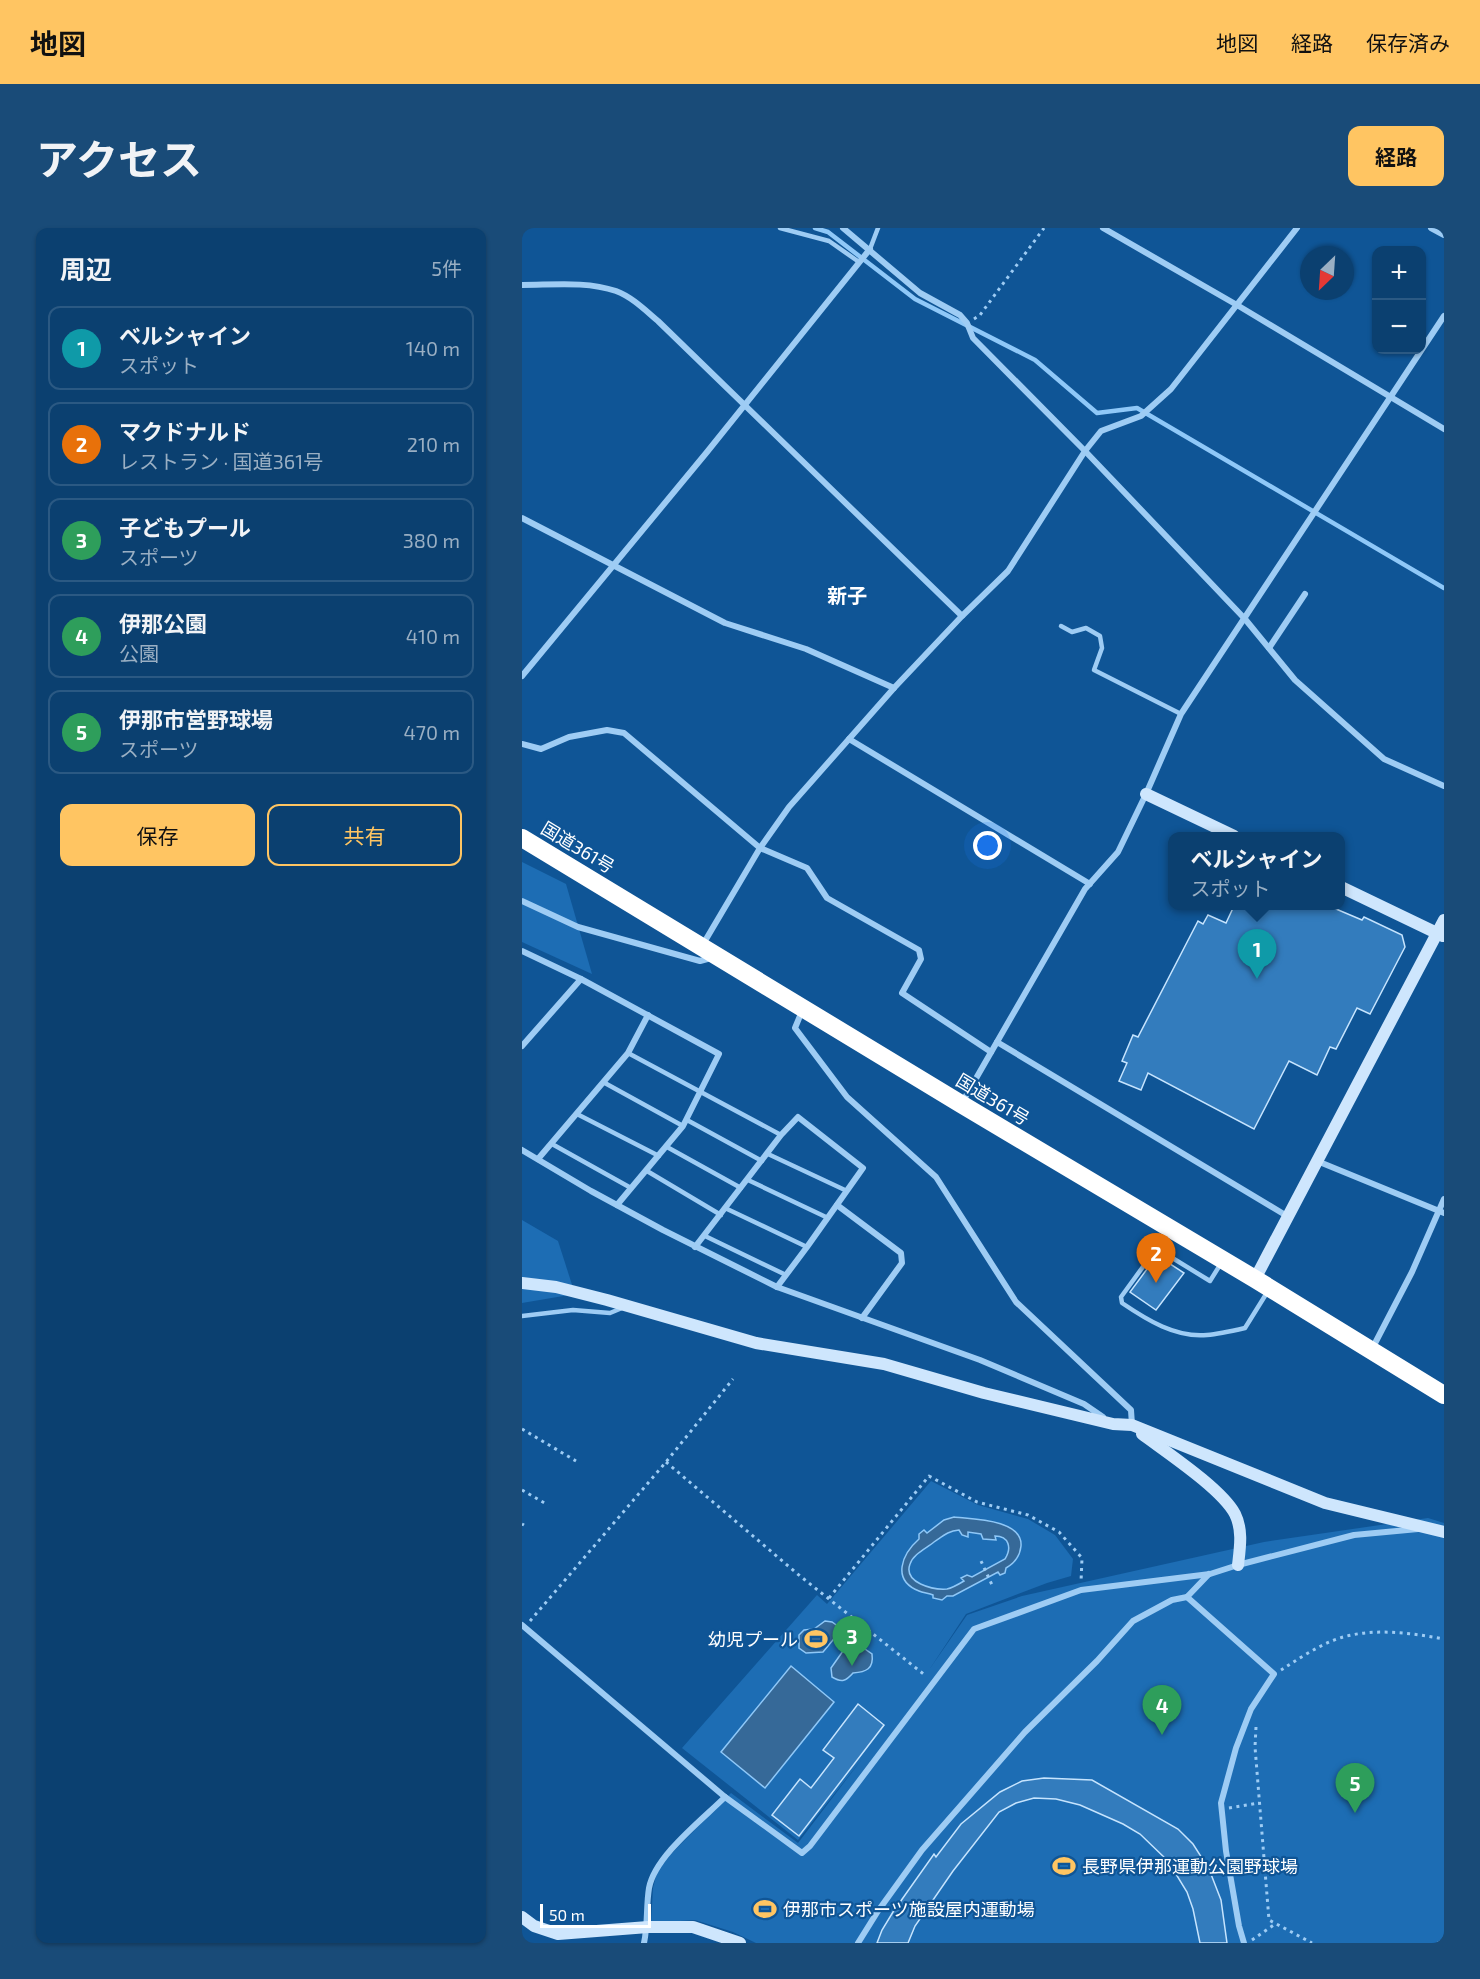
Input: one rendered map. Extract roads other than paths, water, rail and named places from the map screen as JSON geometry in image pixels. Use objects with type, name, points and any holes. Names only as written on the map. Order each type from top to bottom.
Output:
[{"type":"highway","name":"国道361号","points":[[522,838],[1444,1395]]},
{"type":"street","points":[[843,228],[920,293],[960,315],[967,323],[973,338],[1086,451],[1245,619],[1295,680],[1384,759],[1444,786]]},
{"type":"street","points":[[1103,228],[1444,429]]},
{"type":"street","points":[[702,946],[760,848],[789,807],[894,688],[962,615],[1008,571],[1101,431],[1141,416],[1171,389],[1297,228]]},
{"type":"street","points":[[1431,228],[1444,235]]},
{"type":"street","points":[[522,676],[870,249]]},
{"type":"street","points":[[522,285],[587,285],[616,291],[632,299],[658,321],[962,615]]},
{"type":"street","points":[[961,1104],[1085,889],[1118,852],[1181,714],[1444,316]]},
{"type":"street","points":[[522,518],[724,623],[806,649],[894,688]]},
{"type":"street","points":[[1269,648],[1305,594]]},
{"type":"street","points":[[522,744],[541,748],[569,737],[607,730],[624,733],[760,848],[807,868],[827,898],[919,950],[921,959],[902,993],[991,1052]]},
{"type":"street","points":[[849,739],[1090,884]]},
{"type":"street","points":[[1146,795],[1224,832]]},
{"type":"street","points":[[1345,889],[1441,935]]},
{"type":"street","points":[[522,901],[578,927],[700,961],[720,956]]},
{"type":"street","points":[[1262,1284],[1288,1217],[1441,935],[1444,920]]},
{"type":"street","points":[[522,951],[581,979],[719,1054],[685,1123],[617,1205]]},
{"type":"street","points":[[522,1046],[581,979]]},
{"type":"street","points":[[804,1008],[795,1028],[847,1097],[936,1178],[1016,1302],[1131,1410],[1132,1425],[1221,1495],[1235,1514],[1241,1540],[1238,1565]]},
{"type":"street","points":[[538,1159],[628,1053],[648,1015]]},
{"type":"street","points":[[997,1042],[1288,1217]]},
{"type":"street","points":[[695,1247],[781,1135],[798,1117],[863,1168],[777,1287]]},
{"type":"street","points":[[522,1150],[695,1247],[777,1287],[980,1360],[1084,1404],[1113,1424]]},
{"type":"street","points":[[1317,1161],[1441,1212]]},
{"type":"street","points":[[1371,1352],[1441,1212],[1444,1199]]},
{"type":"street","points":[[837,1205],[901,1253],[902,1263],[862,1318]]},
{"type":"street","points":[[522,1283],[556,1287],[627,1305],[756,1343],[884,1364],[984,1393],[1113,1424],[1132,1425],[1325,1503],[1444,1532]]},
{"type":"street","points":[[523,1628],[726,1797],[802,1853],[810,1846],[974,1629],[1081,1590],[1210,1574],[1354,1535],[1425,1528]]},
{"type":"street","points":[[858,1943],[922,1850],[1025,1732],[1133,1622],[1172,1600],[1187,1597],[1210,1574]]},
{"type":"street","points":[[1187,1597],[1274,1674],[1251,1709],[1236,1748],[1221,1803],[1226,1851],[1239,1926],[1246,1943]]},
{"type":"street","points":[[644,1943],[648,1927],[649,1888],[654,1871],[668,1853],[726,1797]]},
{"type":"street","points":[[522,1917],[534,1926],[558,1934],[648,1927],[693,1927],[740,1943]]},
{"type":"lane","points":[[780,228],[819,237],[862,259]]},
{"type":"lane","points":[[870,249],[878,228]]},
{"type":"lane","points":[[1061,626],[1072,632],[1086,628],[1100,636],[1102,648],[1094,670],[1181,714]]},
{"type":"lane","points":[[628,1053],[781,1135]]},
{"type":"lane","points":[[603,1082],[762,1161]]},
{"type":"lane","points":[[577,1114],[659,1156]]},
{"type":"lane","points":[[552,1144],[631,1188]]},
{"type":"lane","points":[[667,1147],[741,1188]]},
{"type":"lane","points":[[768,1154],[847,1191]]},
{"type":"lane","points":[[647,1171],[721,1215]]},
{"type":"lane","points":[[748,1180],[828,1218]]},
{"type":"lane","points":[[725,1208],[807,1247]]},
{"type":"lane","points":[[705,1236],[786,1275]]},
{"type":"lane","points":[[1223,1260],[1210,1281],[1161,1251],[1153,1253],[1121,1297],[1122,1304],[1150,1322],[1180,1332],[1204,1335],[1245,1328],[1262,1284]]},
{"type":"lane","points":[[522,1316],[573,1310],[610,1313],[627,1305]]},
{"type":"waterway","points":[[815,228],[828,232],[915,299],[1035,360],[1097,413],[1137,408],[1444,588]]},
{"type":"place","name":"ベルシャイン","points":[[1257,979]]},
{"type":"place","name":"マクドナルド","points":[[1156,1283]]},
{"type":"place","name":"幼児プール","points":[[816,1639]]},
{"type":"place","name":"子どもプール","points":[[852,1666]]},
{"type":"place","name":"伊那公園","points":[[1162,1735]]},
{"type":"place","name":"伊那市営野球場","points":[[1355,1813]]},
{"type":"place","name":"長野県伊那運動公園野球場","points":[[1064,1866]]},
{"type":"place","name":"伊那市スポーツ施設屋内運動場","points":[[765,1909]]},
{"type":"district","name":"新子","points":[[847,595]]}]
